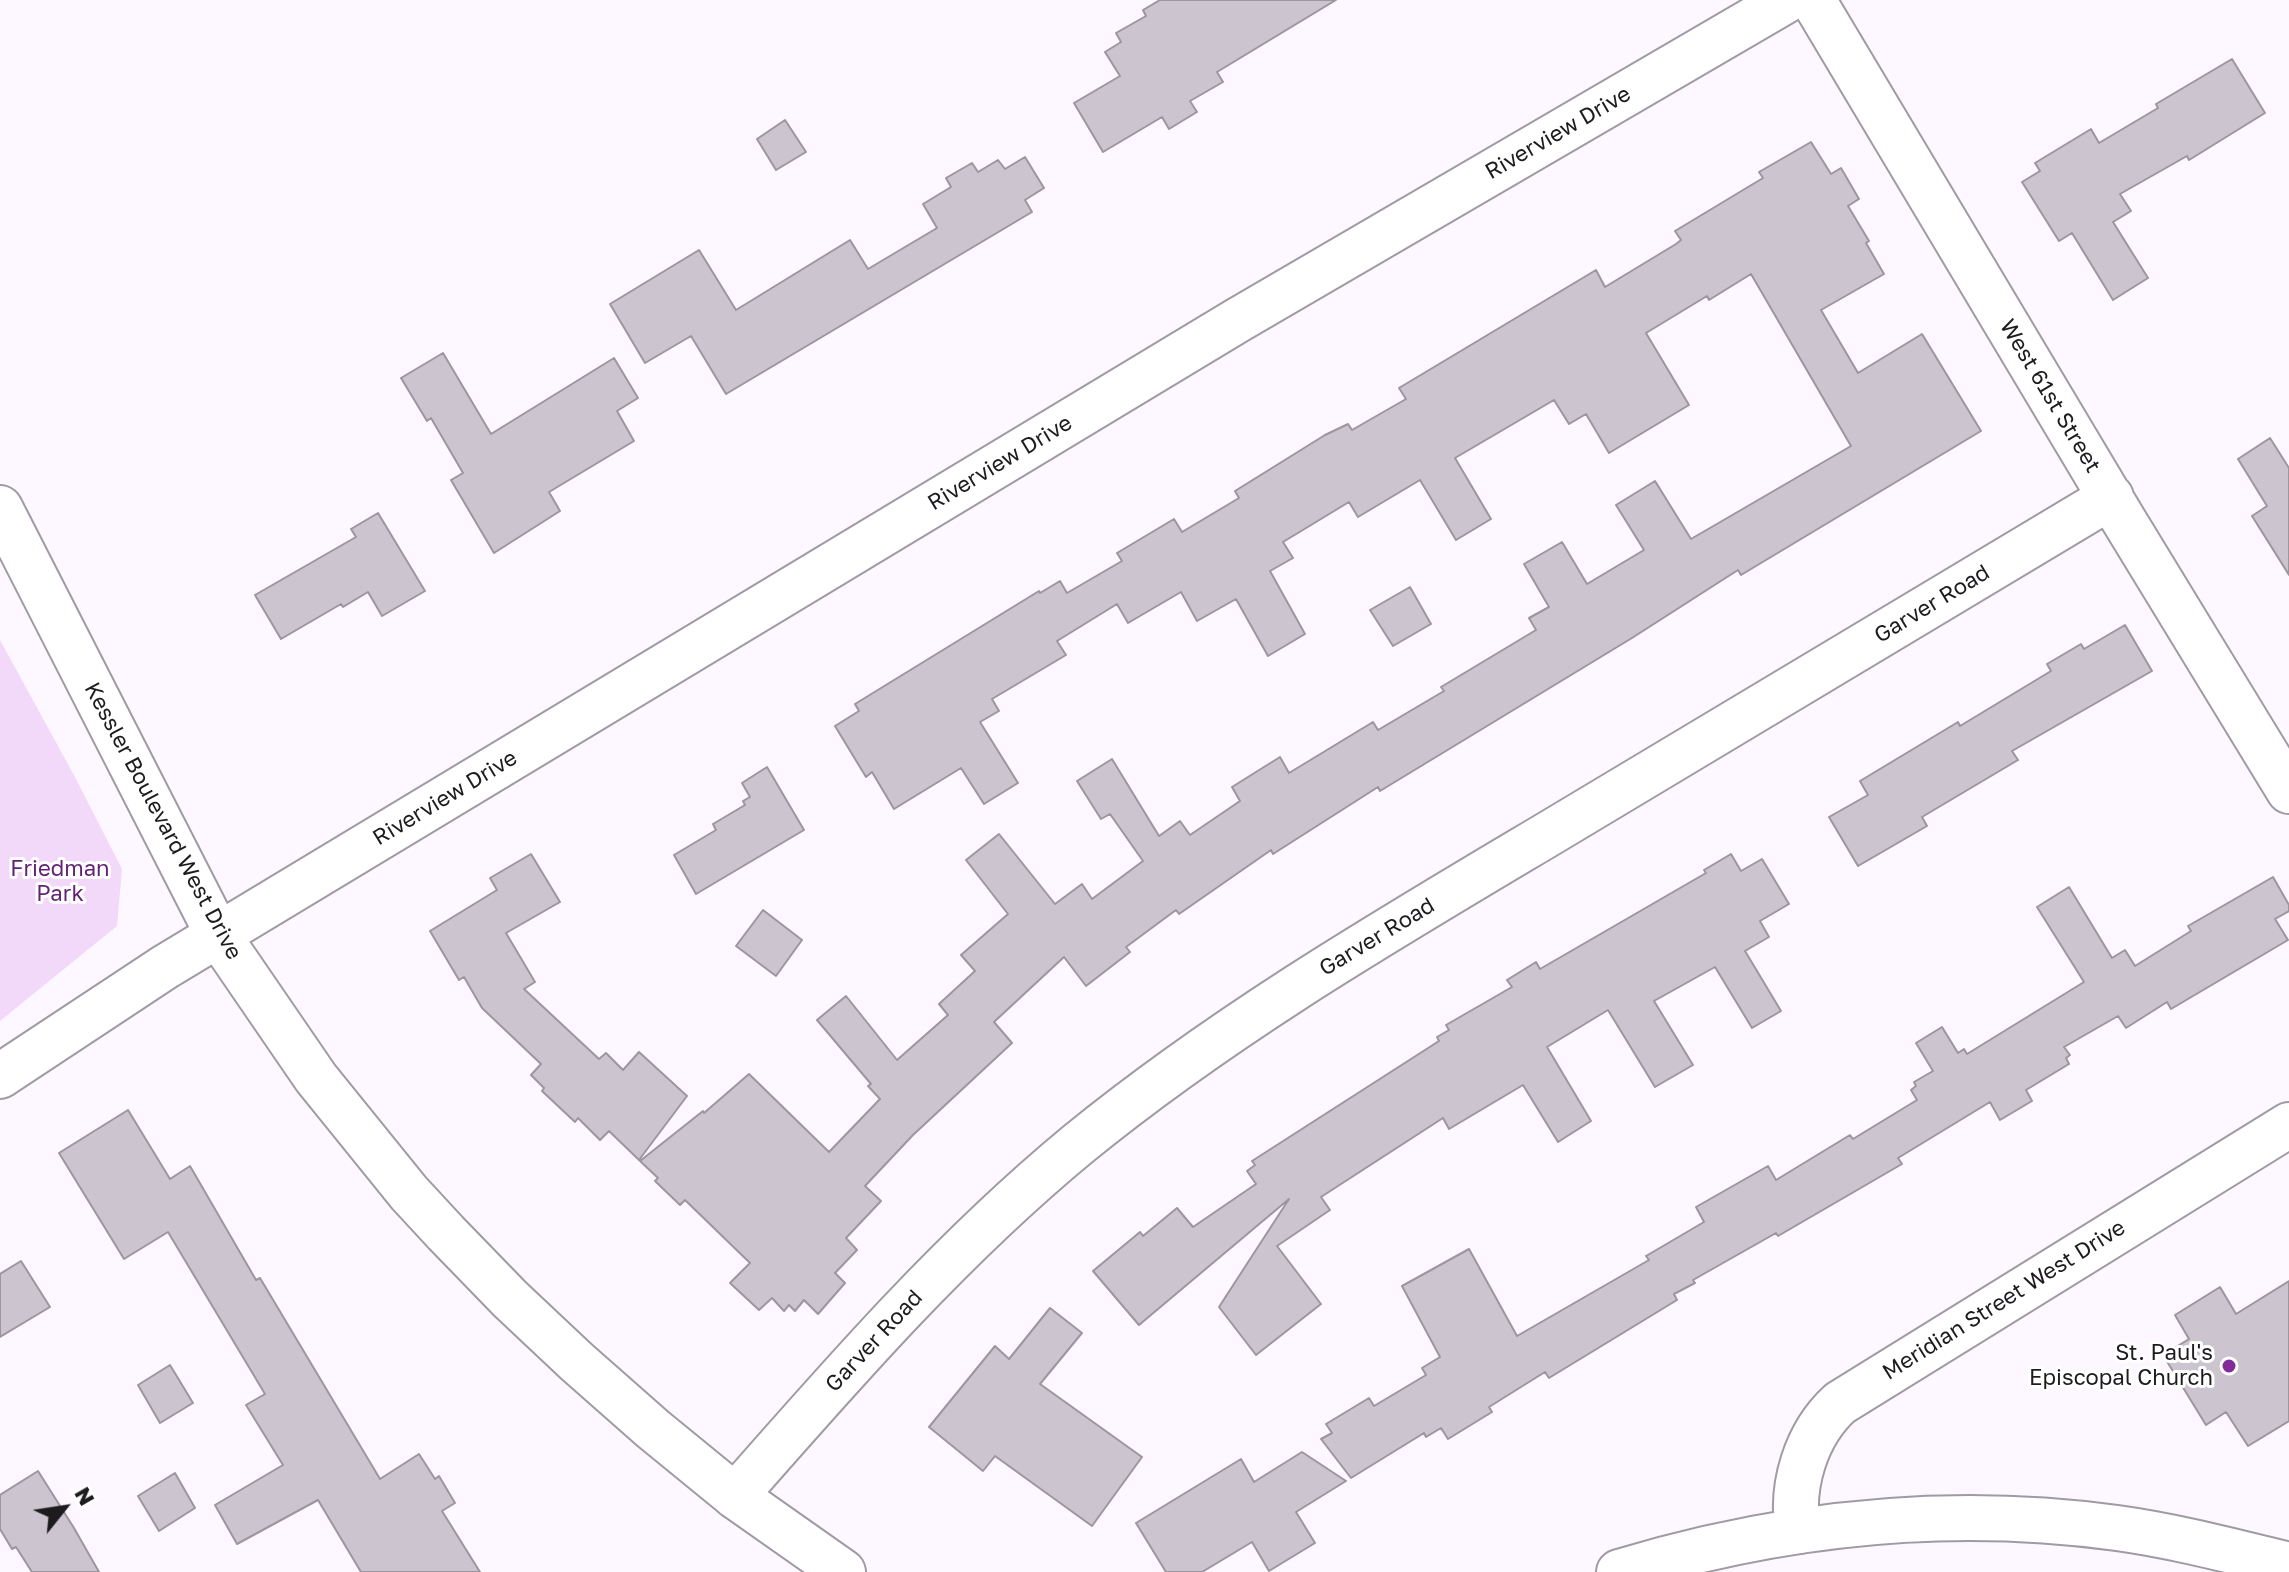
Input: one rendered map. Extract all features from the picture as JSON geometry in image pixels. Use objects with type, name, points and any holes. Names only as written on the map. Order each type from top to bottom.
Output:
[{"type":"street","name":"Riverview Drive","points":[[0,1076],[114,999],[218,935],[1238,320],[1787,0]]},
{"type":"street","name":"West 61st Street","points":[[1813,0],[2289,791]]},
{"type":"street","name":"Garver Road","points":[[735,1496],[902,1309],[995,1218],[1075,1147],[1193,1056],[1328,966],[2111,497]]},
{"type":"street","name":"Kessler Boulevard West Drive","points":[[0,508],[218,935],[316,1078],[409,1193],[510,1299],[577,1362],[735,1496],[843,1572]]},
{"type":"street","name":"Meridian Street West Drive","points":[[1798,1531],[1796,1509],[1803,1463],[1824,1418],[1840,1403],[2289,1125]]},
{"type":"street","points":[[1619,1572],[1714,1546],[1798,1531],[1916,1518],[2012,1519],[2117,1528],[2289,1565]]},
{"type":"green space","name":"Friedman Park","points":[[0,640],[122,869],[117,926],[0,1021]]},
{"type":"building","points":[[1160,0],[1336,0],[1217,72],[1223,82],[1190,101],[1197,112],[1169,129],[1162,117],[1103,152],[1074,103],[1120,76],[1105,52],[1121,42],[1116,33],[1146,16],[1143,10]]},
{"type":"building","points":[[2232,59],[2265,113],[2189,160],[2187,156],[2120,194],[2131,211],[2113,222],[2148,278],[2113,300],[2072,233],[2059,241],[2022,182],[2040,171],[2035,163],[2091,129],[2099,143],[2158,108],[2156,104]]},
{"type":"building","points":[[785,120],[806,152],[776,170],[757,139]]},
{"type":"building","points":[[1811,142],[1831,174],[1841,168],[1859,199],[1848,206],[1884,274],[1821,310],[1858,373],[1922,334],[1981,431],[1741,575],[1738,570],[1380,791],[1378,787],[1273,854],[1271,850],[1179,914],[1176,910],[1126,947],[1130,952],[1086,986],[1064,957],[994,1022],[1012,1043],[913,1135],[865,1186],[881,1201],[846,1238],[857,1250],[835,1273],[845,1283],[818,1314],[804,1300],[795,1311],[789,1305],[784,1311],[772,1298],[759,1310],[730,1283],[750,1263],[685,1200],[680,1205],[640,1161],[704,1113],[749,1074],[829,1152],[880,1099],[817,1020],[846,996],[897,1060],[948,1015],[939,1004],[975,971],[961,955],[1008,914],[966,860],[999,834],[1055,904],[1082,884],[1092,899],[1143,861],[1110,814],[1101,819],[1077,781],[1112,759],[1159,836],[1180,821],[1190,835],[1240,801],[1232,787],[1280,757],[1289,773],[1373,722],[1378,730],[1444,691],[1441,687],[1536,630],[1529,618],[1549,607],[1524,564],[1562,542],[1587,584],[1644,550],[1616,505],[1655,481],[1691,539],[1851,446],[1751,274],[1646,333],[1689,405],[1609,453],[1586,414],[1569,424],[1554,400],[1455,458],[1491,519],[1456,540],[1420,480],[1358,517],[1349,502],[1283,542],[1293,558],[1270,571],[1305,634],[1268,656],[1236,599],[1197,621],[1181,592],[1128,623],[1117,604],[1057,641],[1066,655],[992,699],[999,711],[980,722],[1018,783],[984,804],[961,768],[894,809],[872,772],[866,777],[835,726],[859,711],[855,704],[1039,591],[1060,581],[1067,593],[1122,561],[1117,553],[1174,519],[1182,532],[1239,498],[1235,491],[1325,435],[1348,424],[1352,430],[1406,399],[1399,388],[1596,270],[1605,287],[1676,244],[1681,240],[1675,231],[1763,178],[1759,172]]},
{"type":"building","points":[[1025,157],[1044,188],[1025,200],[1032,212],[726,394],[691,336],[645,363],[610,304],[699,250],[736,310],[850,240],[868,269],[937,228],[923,204],[951,187],[946,178],[972,163],[978,172],[998,160],[1005,169]]},
{"type":"building","points":[[443,353],[491,434],[614,358],[638,398],[617,411],[634,441],[549,492],[560,511],[494,553],[451,480],[463,473],[431,418],[427,421],[401,378]]},
{"type":"building","points":[[2270,438],[2289,468],[2289,575],[2252,516],[2267,506],[2238,459]]},
{"type":"building","points":[[378,513],[425,591],[382,616],[368,592],[281,639],[255,595],[356,537],[351,529]]},
{"type":"building","points":[[1410,587],[1431,624],[1393,646],[1370,610]]},
{"type":"building","points":[[2125,625],[2152,671],[2012,751],[2018,760],[1922,817],[1927,826],[1858,866],[1829,817],[1868,795],[1860,781],[2051,671],[2047,664],[2081,644],[2084,649]]},
{"type":"building","points":[[767,767],[804,830],[696,894],[674,855],[716,830],[713,824],[745,805],[743,801],[750,797],[742,783]]},
{"type":"building","points":[[531,854],[560,902],[506,933],[535,982],[524,989],[599,1059],[606,1053],[623,1070],[639,1052],[687,1096],[639,1160],[609,1131],[600,1140],[578,1118],[575,1122],[542,1091],[544,1088],[531,1075],[541,1064],[482,1008],[464,977],[459,980],[430,931],[497,890],[490,878]]},
{"type":"building","points":[[1731,854],[1741,871],[1762,859],[1789,904],[1760,921],[1769,937],[1745,951],[1781,1011],[1752,1028],[1715,967],[1654,1001],[1693,1065],[1655,1087],[1608,1010],[1547,1047],[1591,1121],[1558,1142],[1523,1085],[1449,1129],[1443,1118],[1321,1197],[1330,1210],[1277,1246],[1321,1304],[1256,1355],[1219,1307],[1289,1199],[1139,1325],[1093,1271],[1140,1232],[1143,1236],[1177,1208],[1193,1227],[1256,1184],[1247,1171],[1255,1165],[1252,1161],[1439,1041],[1437,1037],[1449,1030],[1446,1025],[1512,987],[1507,980],[1536,962],[1540,969],[1706,873],[1704,870]]},
{"type":"building","points":[[2273,877],[2289,905],[2289,911],[2275,919],[2288,940],[2171,1009],[2167,1002],[2126,1028],[2118,1016],[2064,1047],[2070,1055],[2066,1058],[2069,1064],[2026,1090],[2032,1101],[2000,1120],[1990,1102],[1898,1158],[1902,1164],[1778,1236],[1776,1233],[1693,1280],[1695,1283],[1674,1294],[1677,1300],[1549,1378],[1545,1372],[1489,1407],[1492,1412],[1448,1439],[1441,1428],[1426,1437],[1424,1433],[1351,1478],[1321,1439],[1332,1433],[1326,1424],[1369,1398],[1374,1406],[1426,1375],[1422,1368],[1440,1357],[1402,1286],[1469,1249],[1517,1336],[1649,1260],[1646,1256],[1704,1222],[1696,1207],[1768,1166],[1776,1180],[1850,1135],[1853,1139],[1917,1100],[1911,1090],[1916,1086],[1914,1082],[1933,1071],[1916,1043],[1942,1027],[1958,1053],[1964,1049],[1967,1054],[2084,982],[2037,907],[2069,887],[2112,958],[2125,950],[2135,966],[2191,931],[2188,926]]},
{"type":"building","points":[[763,910],[802,940],[776,976],[736,946]]},
{"type":"building","points":[[128,1110],[170,1179],[190,1166],[256,1280],[260,1278],[380,1479],[419,1454],[435,1479],[439,1476],[455,1503],[442,1511],[480,1572],[361,1572],[318,1500],[237,1544],[215,1505],[283,1465],[246,1405],[265,1394],[168,1232],[124,1259],[59,1153]]},
{"type":"building","points":[[21,1261],[50,1307],[0,1337],[0,1274]]},
{"type":"building","name":"St. Paul's Episcopal Church","points":[[2289,1281],[2289,1421],[2248,1446],[2226,1412],[2206,1425],[2163,1355],[2189,1339],[2175,1315],[2220,1287],[2236,1314]]},
{"type":"building","points":[[1050,1308],[1082,1333],[1040,1384],[1142,1457],[1092,1526],[995,1456],[983,1471],[929,1427],[995,1346],[1009,1359]]},
{"type":"building","points":[[170,1365],[193,1403],[160,1423],[138,1385]]},
{"type":"building","points":[[1302,1452],[1346,1481],[1296,1512],[1315,1543],[1269,1571],[1252,1542],[1202,1572],[1166,1572],[1136,1523],[1241,1459],[1254,1482]]},
{"type":"building","points":[[38,1471],[99,1572],[32,1572],[16,1547],[12,1549],[0,1529],[0,1495]]},
{"type":"building","points":[[175,1473],[195,1508],[159,1531],[138,1496]]},
{"type":"place","name":"St. Paul's Episcopal Church","points":[[2229,1366]]}]
